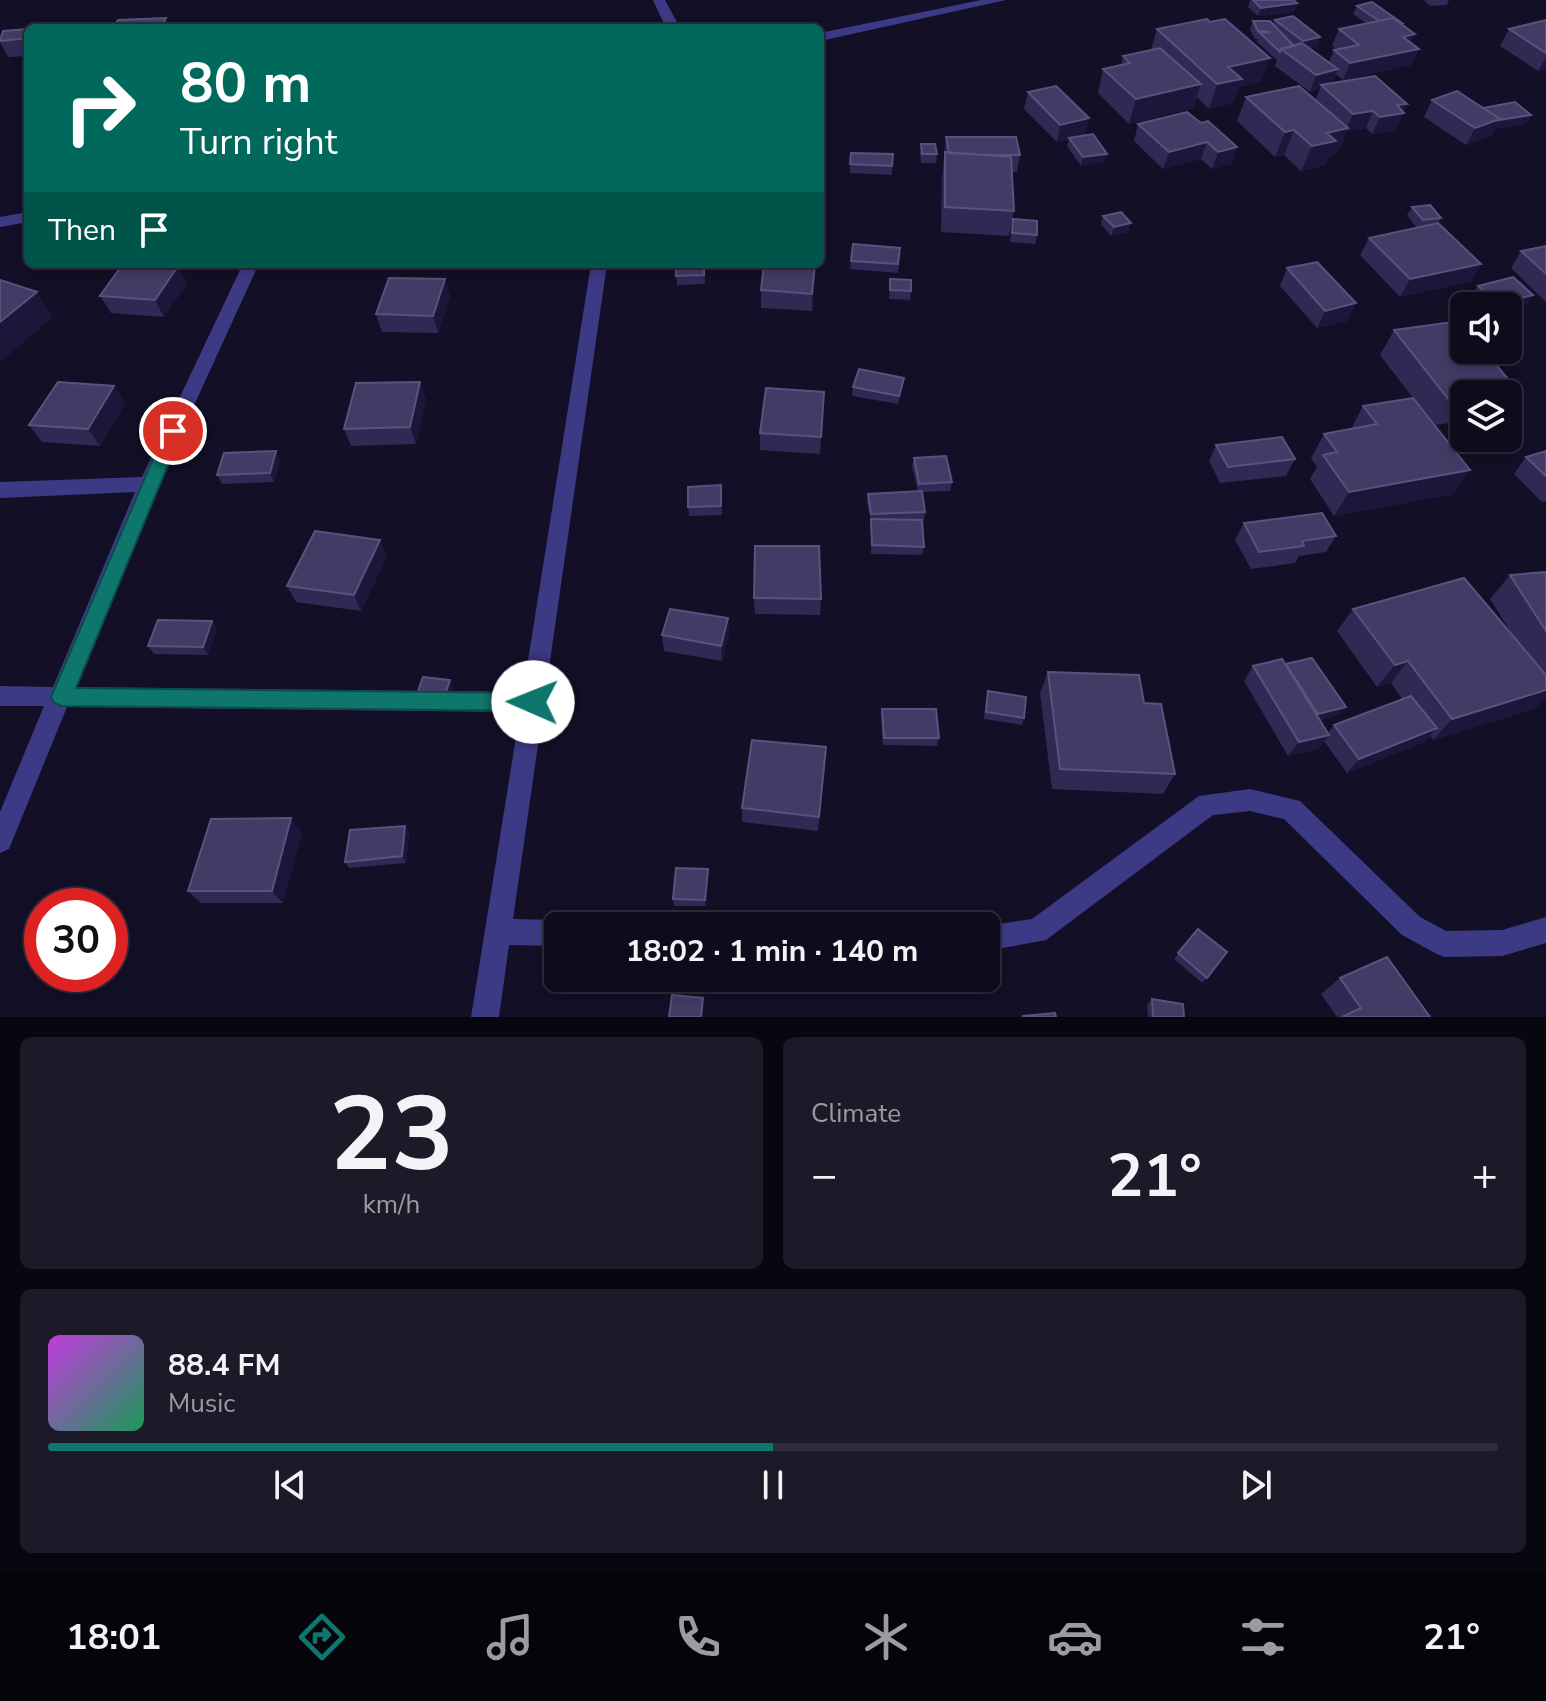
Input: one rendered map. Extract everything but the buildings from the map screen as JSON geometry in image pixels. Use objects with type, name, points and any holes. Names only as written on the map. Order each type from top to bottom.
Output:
[{"type":"street","points":[[659,0],[671,24]]},
{"type":"street","points":[[824,36],[1000,0]]},
{"type":"street","points":[[0,222],[24,218]]},
{"type":"street","points":[[485,1017],[598,268]]},
{"type":"street","points":[[0,841],[148,484],[248,270]]},
{"type":"street","points":[[0,490],[148,484]]},
{"type":"street","points":[[0,696],[533,702]]},
{"type":"street","points":[[1000,936],[1037,931],[1208,804],[1250,800],[1291,809],[1411,926],[1444,944],[1502,943],[1546,930]]},
{"type":"street","points":[[498,932],[544,933]]},
{"type":"route","points":[[173,431],[148,484],[62,697],[533,702]]}]
